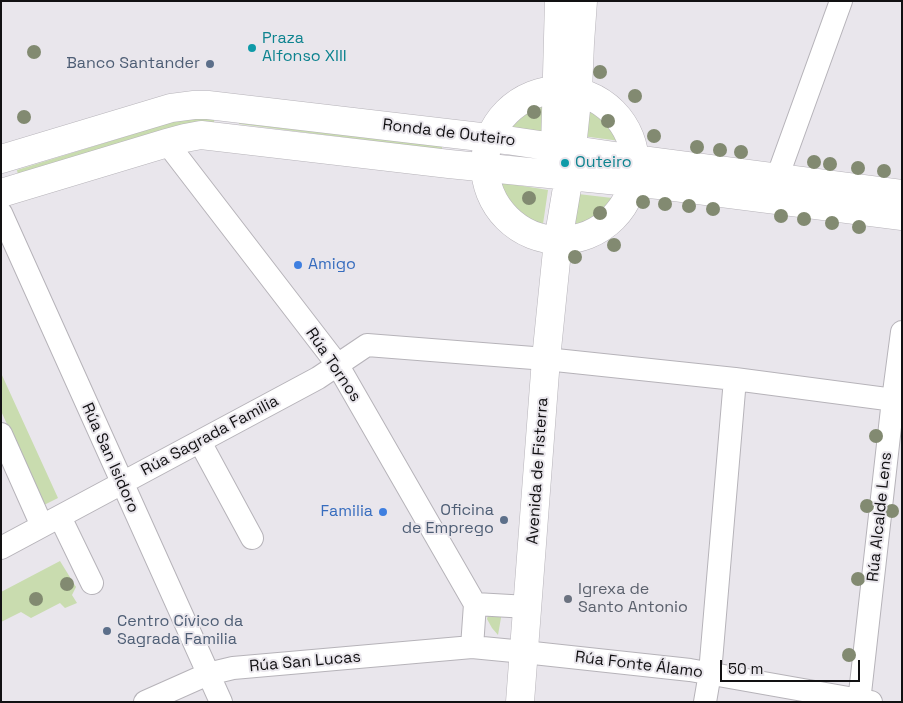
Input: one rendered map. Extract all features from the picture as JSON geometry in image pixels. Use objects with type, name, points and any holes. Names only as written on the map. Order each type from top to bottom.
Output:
[{"type":"main road","name":"Avenida de Fisterra","points":[[559,1],[557,42],[567,90]]},
{"type":"main road","name":"Avenida de Fisterra","points":[[520,702],[546,360],[558,241],[567,90],[580,44],[583,1]]},
{"type":"main road","points":[[479,137],[546,64],[557,42]]},
{"type":"main road","points":[[567,90],[595,97],[607,105],[622,120],[632,141],[635,171],[629,196],[620,211],[607,224],[592,233],[575,239],[558,241],[534,236],[517,227],[502,213],[488,190],[485,167],[486,153],[479,137],[497,123],[516,104],[539,92],[567,90]]},
{"type":"main road","name":"Ronda de Outeiro","points":[[1,158],[164,110],[194,105],[208,105],[563,148],[635,171],[902,216]]},
{"type":"main road","name":"Ronda de Outeiro","points":[[1,193],[167,143],[201,135],[449,164],[562,175],[635,171],[777,178],[902,194]]},
{"type":"street","points":[[777,178],[840,1]]},
{"type":"street","name":"Rúa Tornos","points":[[167,143],[337,364],[475,604]]},
{"type":"street","name":"Rúa San Isidoro","points":[[1,214],[220,702]]},
{"type":"street","name":"Rúa Alcalde Lens","points":[[863,701],[897,400],[902,332]]},
{"type":"street","name":"Rúa Sagrada Familia","points":[[1,548],[318,378],[367,345],[546,360],[735,379],[897,400]]},
{"type":"street","points":[[705,702],[710,673],[735,379]]},
{"type":"street","points":[[1,434],[51,521],[92,583]]},
{"type":"street","points":[[200,442],[252,538]]},
{"type":"street","points":[[472,647],[475,604],[528,607]]},
{"type":"street","name":"Rúa San Lucas","points":[[145,702],[208,674],[234,668],[472,647],[524,652]]},
{"type":"street","name":"Rúa Fonte Álamo","points":[[524,652],[690,670],[863,701]]},
{"type":"green space","points":[[551,97],[549,133],[507,127],[516,115],[526,107],[539,100]]},
{"type":"green space","points":[[587,101],[602,109],[613,120],[628,142],[582,136]]},
{"type":"green space","points":[[215,116],[214,122],[194,122],[18,175],[17,170],[175,121]]},
{"type":"green space","points":[[239,120],[442,145],[442,150],[239,124]]},
{"type":"green space","points":[[498,182],[548,190],[543,224],[528,221],[516,212],[504,197]]},
{"type":"green space","points":[[578,194],[621,199],[613,211],[603,219],[590,226],[575,229]]},
{"type":"green space","points":[[1,373],[58,498],[44,505],[1,411]]},
{"type":"green space","points":[[60,561],[76,587],[72,595],[77,603],[65,608],[60,603],[31,618],[21,612],[1,622],[1,592]]},
{"type":"green space","points":[[502,612],[498,635],[487,619],[488,615]]},
{"type":"place","name":"Praza Alfonso XIII","points":[[252,48]]},
{"type":"place","name":"Banco Santander","points":[[210,64]]},
{"type":"place","name":"Outeiro","points":[[565,163]]},
{"type":"place","name":"Amigo","points":[[298,265]]},
{"type":"place","name":"Familia","points":[[383,512]]},
{"type":"place","name":"Oficina de Emprego","points":[[504,520]]},
{"type":"place","name":"Igrexa de Santo Antonio","points":[[568,599]]},
{"type":"place","name":"Centro Cívico da Sagrada Familia","points":[[107,631]]}]
